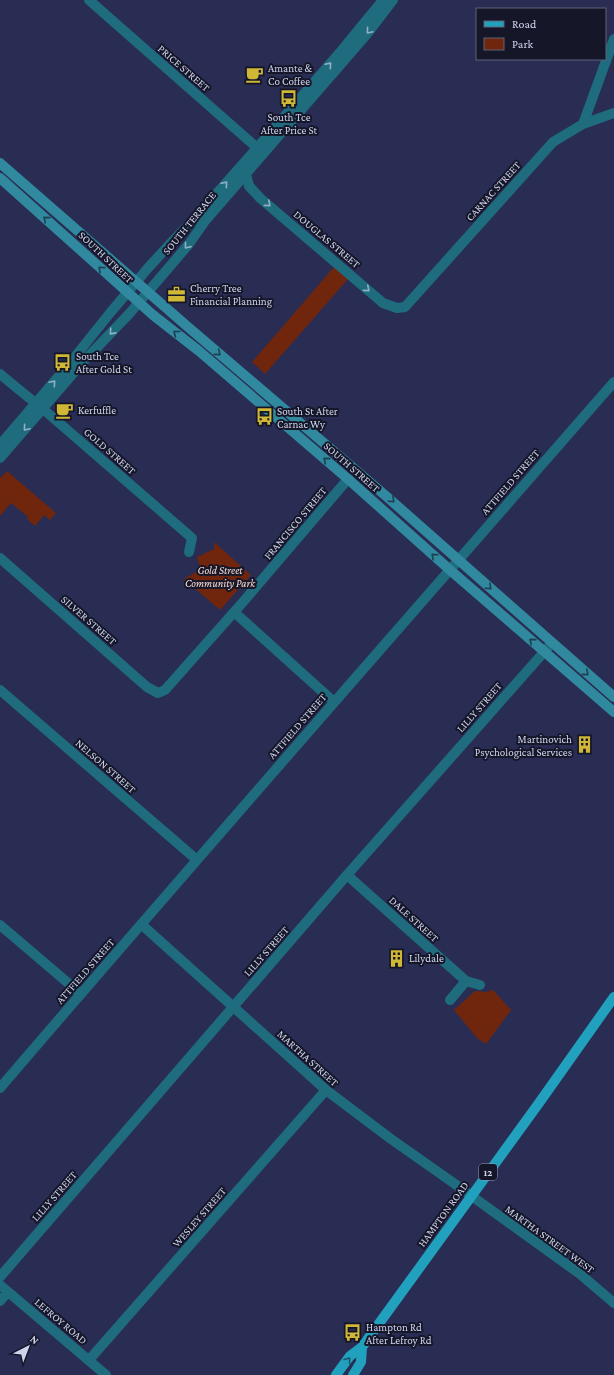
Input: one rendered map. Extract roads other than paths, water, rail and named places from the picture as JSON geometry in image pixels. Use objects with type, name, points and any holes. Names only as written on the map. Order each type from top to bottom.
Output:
[{"type":"main road","name":"SOUTH STREET","points":[[0,164],[386,496],[614,697]]},
{"type":"main road","name":"SOUTH STREET","points":[[1,183],[75,245],[127,293],[199,352],[348,479],[450,570],[614,712]]},
{"type":"main road","name":"HAMPTON ROAD","points":[[336,1375],[350,1356],[362,1347],[614,997]]},
{"type":"main road","name":"HAMPTON ROAD","points":[[353,1375],[361,1362],[362,1347]]},
{"type":"street","name":"PRICE STREET","points":[[89,0],[261,151]]},
{"type":"street","name":"SOUTH TERRACE","points":[[0,445],[98,347],[148,292],[189,244],[205,221],[246,174],[261,151],[383,0]]},
{"type":"street","name":"SOUTH TERRACE","points":[[0,458],[70,363],[136,282],[170,244],[261,151],[367,34],[393,0]]},
{"type":"street","points":[[583,124],[614,39]]},
{"type":"street","name":"CARNAC STREET","points":[[405,307],[552,142],[583,124],[614,112]]},
{"type":"street","points":[[1,183],[11,173]]},
{"type":"street","name":"DOUGLAS STREET","points":[[246,174],[249,186],[254,192],[383,302],[397,308],[405,307]]},
{"type":"street","name":"GOLD STREET","points":[[0,374],[192,538],[189,552]]},
{"type":"street","name":"ATTFIELD STREET","points":[[0,1088],[334,702],[614,382]]},
{"type":"street","name":"FRANCISCO STREET","points":[[166,690],[348,479]]},
{"type":"street","name":"SILVER STREET","points":[[0,558],[147,687],[158,693],[166,690]]},
{"type":"street","points":[[234,612],[334,702]]},
{"type":"street","name":"LILLY STREET","points":[[0,1276],[347,875],[552,643]]},
{"type":"street","name":"NELSON STREET","points":[[0,690],[197,860]]},
{"type":"street","name":"DALE STREET","points":[[347,875],[466,981],[480,985]]},
{"type":"street","name":"MARTHA STREET","points":[[141,924],[326,1090],[391,1139],[471,1195]]},
{"type":"street","points":[[0,925],[81,994]]},
{"type":"street","points":[[450,1000],[466,981]]},
{"type":"street","name":"WESLEY STREET","points":[[89,1360],[326,1090]]},
{"type":"street","name":"MARTHA STREET WEST","points":[[471,1195],[580,1274],[614,1303]]},
{"type":"street","points":[[0,1301],[4,1289]]},
{"type":"street","name":"LEFROY ROAD","points":[[4,1289],[106,1375]]},
{"type":"place","name":"Amante & Co Coffee","points":[[255,74]]},
{"type":"place","name":"South Tce After Price St","points":[[289,99]]},
{"type":"place","name":"Cherry Tree Financial Planning","points":[[177,294]]},
{"type":"place","name":"South Tce After Gold St","points":[[63,362]]},
{"type":"place","name":"Kerfuffle","points":[[65,410]]},
{"type":"place","name":"South St After Carnac Wy","points":[[264,417]]},
{"type":"place","name":"Martinovich Psychological Services","points":[[585,745]]},
{"type":"place","name":"Lilydale","points":[[396,958]]},
{"type":"place","name":"Hampton Rd After Lefroy Rd","points":[[353,1333]]},
{"type":"park label","name":"Gold Street Community Park","points":[[220,576]]}]
